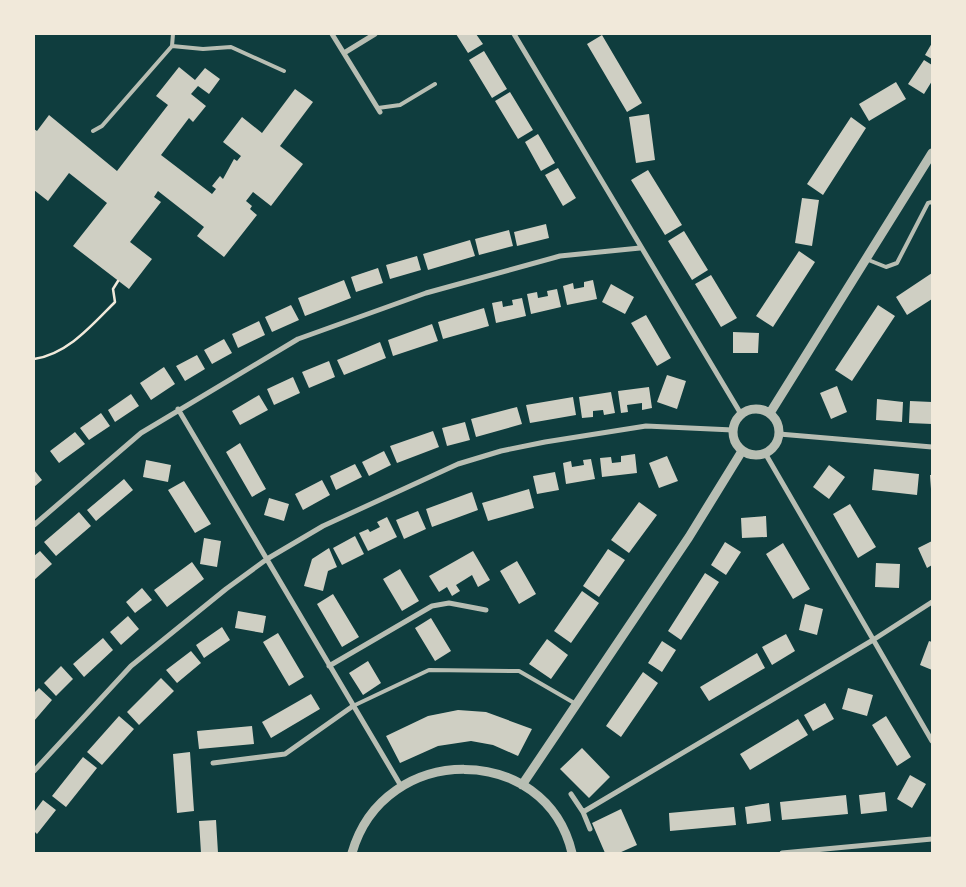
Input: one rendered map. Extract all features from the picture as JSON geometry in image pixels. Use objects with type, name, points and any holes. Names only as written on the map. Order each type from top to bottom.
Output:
[{"type":"street","points":[[332,34],[379,110]]},
{"type":"street","points":[[344,53],[375,34]]},
{"type":"street","points":[[514,34],[640,248],[741,414]]},
{"type":"street","points":[[770,414],[932,153]]},
{"type":"street","points":[[34,525],[141,433],[178,409],[298,339],[426,293],[560,256],[640,248]]},
{"type":"street","points":[[178,409],[401,786]]},
{"type":"street","points":[[755,409],[770,414],[778,426],[779,434],[775,445],[766,453],[753,455],[742,451],[733,438],[733,430],[741,414],[755,409]]},
{"type":"street","points":[[34,771],[131,666],[226,588],[266,559],[323,526],[393,492],[458,464],[501,451],[646,426],[733,430]]},
{"type":"street","points":[[779,434],[932,447]]},
{"type":"street","points":[[522,786],[689,536],[742,451]]},
{"type":"street","points":[[766,453],[932,741]]},
{"type":"street","points":[[330,666],[432,606],[448,602],[486,610]]},
{"type":"street","points":[[582,812],[873,640],[932,602]]},
{"type":"street","points":[[213,763],[285,754],[353,706]]},
{"type":"street","points":[[352,853],[356,837],[367,818],[386,797],[414,778],[432,773],[467,768],[504,777],[536,796],[556,819],[572,853]]},
{"type":"street","points":[[571,794],[590,828]]},
{"type":"street","points":[[782,853],[932,839]]},
{"type":"lane","points":[[93,131],[102,126],[172,46],[173,34]]},
{"type":"lane","points":[[172,46],[203,49],[232,47],[284,71]]},
{"type":"lane","points":[[379,110],[400,105],[435,84]]},
{"type":"lane","points":[[866,259],[886,267],[897,262],[928,203],[932,202]]},
{"type":"lane","points":[[353,706],[429,670],[519,671],[576,704]]},
{"type":"path","points":[[34,359],[57,352],[81,335],[115,302],[113,289],[118,281]]},
{"type":"building","points":[[456,34],[476,34],[483,44],[468,53]]},
{"type":"building","points":[[602,35],[642,103],[627,112],[587,44]]},
{"type":"building","points":[[932,43],[932,59],[925,55]]},
{"type":"building","points":[[484,51],[507,89],[492,98],[469,60]]},
{"type":"building","points":[[924,60],[932,65],[932,81],[924,94],[908,84]]},
{"type":"building","points":[[179,67],[195,80],[205,68],[220,79],[209,94],[198,86],[191,94],[206,106],[193,122],[189,118],[161,155],[212,194],[216,189],[212,186],[220,176],[223,179],[234,159],[237,161],[241,156],[223,142],[242,117],[262,133],[295,89],[313,102],[280,146],[303,164],[271,206],[253,192],[246,201],[252,206],[250,209],[257,215],[224,257],[197,236],[204,227],[158,191],[154,197],[161,202],[130,242],[152,259],[129,289],[73,246],[107,203],[69,173],[48,201],[34,190],[34,129],[37,131],[49,115],[117,171],[168,105],[156,96]]},
{"type":"building","points":[[896,82],[906,99],[869,121],[859,104]]},
{"type":"building","points":[[510,92],[533,130],[518,139],[495,101]]},
{"type":"building","points":[[649,114],[655,160],[636,163],[629,117]]},
{"type":"building","points":[[851,117],[866,128],[823,195],[807,184]]},
{"type":"building","points":[[538,134],[555,163],[541,171],[525,142]]},
{"type":"building","points":[[558,168],[576,198],[563,206],[545,175]]},
{"type":"building","points":[[648,170],[682,225],[665,235],[631,180]]},
{"type":"building","points":[[802,198],[819,200],[812,246],[795,243]]},
{"type":"building","points":[[546,224],[549,238],[517,246],[514,232]]},
{"type":"building","points":[[509,230],[513,246],[479,255],[475,239]]},
{"type":"building","points":[[684,231],[708,270],[692,280],[668,241]]},
{"type":"building","points":[[470,240],[475,256],[428,270],[423,254]]},
{"type":"building","points":[[799,251],[815,262],[773,327],[756,316]]},
{"type":"building","points":[[417,256],[421,270],[390,279],[386,265]]},
{"type":"building","points":[[378,268],[383,283],[356,292],[351,277]]},
{"type":"building","points":[[932,273],[932,299],[907,315],[896,297]]},
{"type":"building","points":[[711,275],[737,318],[721,327],[695,284]]},
{"type":"building","points":[[344,280],[351,298],[305,316],[298,298]]},
{"type":"building","points":[[593,280],[597,299],[567,305],[563,286],[573,283],[574,289],[584,287],[584,282]]},
{"type":"building","points":[[611,284],[634,297],[625,314],[602,302]]},
{"type":"building","points":[[557,289],[561,307],[531,314],[527,294],[537,292],[538,298],[548,296],[547,291]]},
{"type":"building","points":[[522,298],[526,316],[496,323],[492,303],[502,301],[503,307],[513,305],[512,300]]},
{"type":"building","points":[[291,305],[299,320],[272,332],[265,317]]},
{"type":"building","points":[[878,305],[895,316],[852,381],[835,370]]},
{"type":"building","points":[[484,308],[489,326],[443,339],[438,322]]},
{"type":"building","points":[[646,315],[671,358],[657,366],[631,323]]},
{"type":"building","points":[[259,321],[265,335],[238,348],[232,334]]},
{"type":"building","points":[[432,324],[438,341],[393,356],[388,340]]},
{"type":"building","points":[[733,332],[759,333],[758,353],[733,353]]},
{"type":"building","points":[[224,339],[232,353],[212,364],[204,350]]},
{"type":"building","points":[[380,342],[386,358],[344,375],[337,360]]},
{"type":"building","points":[[197,355],[205,369],[185,381],[176,366]]},
{"type":"building","points":[[329,361],[335,377],[309,388],[302,372]]},
{"type":"building","points":[[164,367],[175,384],[151,400],[140,383]]},
{"type":"building","points":[[667,375],[686,381],[677,409],[657,402]]},
{"type":"building","points":[[293,377],[300,393],[274,405],[267,389]]},
{"type":"building","points":[[837,386],[847,412],[831,419],[820,393]]},
{"type":"building","points":[[649,387],[652,408],[642,410],[642,403],[627,405],[628,412],[621,413],[618,391]]},
{"type":"building","points":[[611,392],[615,413],[604,415],[603,410],[593,411],[593,417],[582,418],[579,397]]},
{"type":"building","points":[[131,394],[139,406],[115,422],[108,410]]},
{"type":"building","points":[[259,395],[268,410],[240,425],[232,411]]},
{"type":"building","points":[[573,397],[576,415],[530,423],[526,405]]},
{"type":"building","points":[[877,399],[903,402],[902,422],[876,420]]},
{"type":"building","points":[[910,401],[932,402],[932,424],[909,423]]},
{"type":"building","points":[[517,407],[522,424],[476,437],[471,419]]},
{"type":"building","points":[[101,413],[110,426],[89,440],[80,428]]},
{"type":"building","points":[[465,422],[470,440],[447,446],[442,428]]},
{"type":"building","points":[[433,431],[439,447],[397,463],[390,446]]},
{"type":"building","points":[[75,432],[85,444],[59,463],[50,451]]},
{"type":"building","points":[[240,443],[266,489],[252,497],[226,452]]},
{"type":"building","points":[[384,451],[391,465],[369,476],[362,462]]},
{"type":"building","points":[[635,454],[637,473],[602,477],[600,458],[611,457],[612,463],[621,462],[621,456]]},
{"type":"building","points":[[667,456],[678,481],[659,488],[649,463]]},
{"type":"building","points":[[591,459],[595,479],[566,484],[563,463],[571,461],[572,467],[584,465],[583,460]]},
{"type":"building","points":[[146,460],[171,465],[168,482],[143,477]]},
{"type":"building","points":[[355,464],[362,477],[336,490],[330,476]]},
{"type":"building","points":[[829,465],[845,477],[829,499],[813,487]]},
{"type":"building","points":[[874,469],[919,474],[917,495],[872,490]]},
{"type":"building","points":[[34,470],[42,480],[34,487]]},
{"type":"building","points":[[555,472],[559,490],[537,494],[533,476]]},
{"type":"building","points":[[930,475],[932,475],[932,489],[931,489]]},
{"type":"building","points":[[124,479],[133,490],[96,521],[87,510]]},
{"type":"building","points":[[322,480],[330,495],[303,510],[295,494]]},
{"type":"building","points":[[184,481],[211,524],[195,533],[168,490]]},
{"type":"building","points":[[529,489],[534,508],[488,521],[482,503]]},
{"type":"building","points":[[472,492],[478,510],[432,527],[426,509]]},
{"type":"building","points":[[269,498],[289,504],[284,521],[264,515]]},
{"type":"building","points":[[639,502],[657,515],[629,553],[611,540]]},
{"type":"building","points":[[850,504],[876,547],[858,558],[833,514]]},
{"type":"building","points":[[418,511],[426,529],[404,539],[396,520]]},
{"type":"building","points":[[79,512],[91,526],[56,556],[44,542]]},
{"type":"building","points":[[766,516],[767,537],[742,538],[741,518]]},
{"type":"building","points":[[387,517],[397,537],[368,551],[359,533],[368,529],[370,532],[380,527],[377,522]]},
{"type":"building","points":[[355,536],[364,554],[342,565],[333,548]]},
{"type":"building","points":[[204,538],[221,541],[217,567],[200,564]]},
{"type":"building","points":[[932,541],[932,565],[927,568],[918,548]]},
{"type":"building","points":[[725,542],[741,552],[726,575],[711,565]]},
{"type":"building","points":[[783,543],[810,589],[793,599],[766,554]]},
{"type":"building","points":[[329,548],[337,567],[328,571],[323,591],[304,586],[312,559]]},
{"type":"building","points":[[608,549],[625,560],[599,597],[583,586]]},
{"type":"building","points":[[40,551],[52,564],[34,580],[34,556]]},
{"type":"building","points":[[473,551],[490,580],[478,587],[472,575],[456,585],[460,591],[452,596],[447,587],[439,592],[429,576]]},
{"type":"building","points":[[517,561],[536,594],[519,604],[500,571]]},
{"type":"building","points":[[192,562],[204,579],[167,607],[154,590]]},
{"type":"building","points":[[876,563],[900,564],[899,588],[875,587]]},
{"type":"building","points":[[400,569],[419,601],[402,611],[383,579]]},
{"type":"building","points":[[705,573],[719,582],[681,640],[668,631]]},
{"type":"building","points":[[142,588],[152,600],[135,613],[126,602]]},
{"type":"building","points":[[582,591],[599,603],[571,643],[554,631]]},
{"type":"building","points":[[333,594],[359,637],[342,647],[317,604]]},
{"type":"building","points":[[805,604],[823,609],[817,635],[799,630]]},
{"type":"building","points":[[238,611],[266,616],[263,633],[235,628]]},
{"type":"building","points":[[128,616],[139,629],[121,645],[110,632]]},
{"type":"building","points":[[431,618],[451,651],[435,661],[415,628]]},
{"type":"building","points":[[222,627],[230,640],[204,658],[196,645]]},
{"type":"building","points":[[278,633],[304,677],[289,686],[263,642]]},
{"type":"building","points":[[786,634],[795,651],[772,665],[762,647]]},
{"type":"building","points":[[103,638],[113,650],[84,677],[73,664]]},
{"type":"building","points":[[547,639],[568,655],[551,679],[529,664]]},
{"type":"building","points":[[662,641],[676,650],[662,672],[648,663]]},
{"type":"building","points":[[929,641],[932,642],[932,670],[920,665]]},
{"type":"building","points":[[191,651],[201,663],[177,683],[166,670]]},
{"type":"building","points":[[757,653],[765,668],[709,701],[700,687]]},
{"type":"building","points":[[368,661],[381,683],[363,695],[349,673]]},
{"type":"building","points":[[61,666],[73,679],[56,696],[44,683]]},
{"type":"building","points":[[643,672],[658,683],[621,737],[606,726]]},
{"type":"building","points":[[161,678],[174,691],[139,725],[127,712]]},
{"type":"building","points":[[39,688],[52,700],[34,721],[34,693]]},
{"type":"building","points":[[848,688],[873,695],[867,716],[842,709]]},
{"type":"building","points":[[311,694],[320,709],[271,738],[262,722]]},
{"type":"building","points":[[825,703],[834,719],[813,731],[804,715]]},
{"type":"building","points":[[458,710],[486,712],[532,729],[518,756],[493,745],[471,741],[438,746],[400,763],[386,736],[428,716]]},
{"type":"building","points":[[119,716],[134,729],[102,765],[87,752]]},
{"type":"building","points":[[886,716],[911,757],[897,766],[872,725]]},
{"type":"building","points":[[798,719],[808,735],[750,770],[740,754]]},
{"type":"building","points":[[252,726],[254,744],[199,749],[197,731]]},
{"type":"building","points":[[582,748],[610,777],[589,798],[560,769]]},
{"type":"building","points":[[190,752],[194,811],[177,813],[173,754]]},
{"type":"building","points":[[83,757],[97,768],[66,807],[52,796]]},
{"type":"building","points":[[910,775],[926,784],[912,808],[897,799]]},
{"type":"building","points":[[885,792],[887,811],[861,814],[859,795]]},
{"type":"building","points":[[846,795],[848,814],[782,820],[780,802]]},
{"type":"building","points":[[43,800],[56,810],[37,834],[34,831],[34,812]]},
{"type":"building","points":[[769,803],[771,821],[747,824],[745,807]]},
{"type":"building","points":[[734,807],[736,825],[670,831],[669,813]]},
{"type":"building","points":[[621,809],[637,845],[619,853],[605,853],[592,823]]},
{"type":"building","points":[[216,820],[218,853],[201,853],[199,821]]}]
